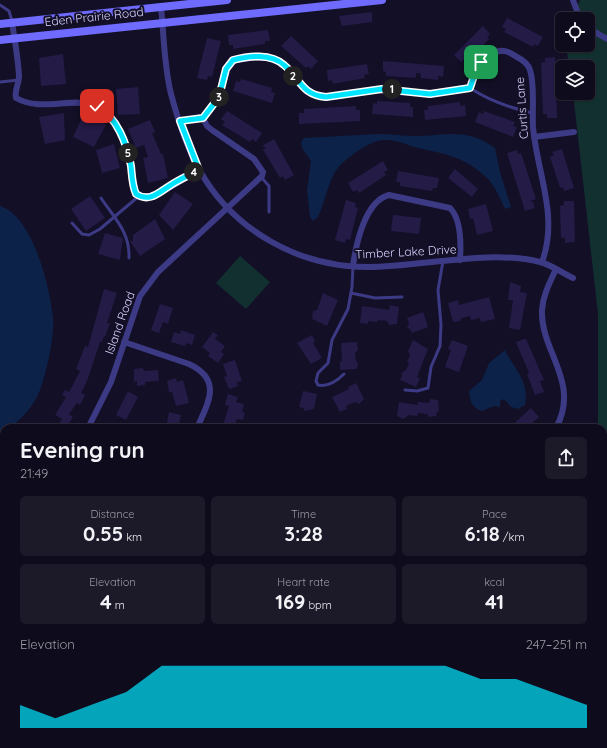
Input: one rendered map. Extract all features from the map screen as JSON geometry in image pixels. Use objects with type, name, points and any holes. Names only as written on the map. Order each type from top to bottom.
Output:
[{"type":"main road","name":"Eden Prairie Road","points":[[0,24],[161,4],[227,0]]},
{"type":"main road","name":"Eden Prairie Road","points":[[0,40],[162,21],[382,0]]},
{"type":"street","points":[[572,0],[577,12]]},
{"type":"street","name":"Timber Lake Drive","points":[[161,4],[171,94],[199,170],[210,187],[228,208],[249,228],[281,248],[304,257],[352,266],[384,266],[460,260],[516,258],[542,262],[573,278]]},
{"type":"street","points":[[12,23],[19,80],[15,94],[16,98],[23,102],[39,103],[89,102],[105,110],[117,127],[125,144],[130,160],[134,188],[139,196],[148,197],[156,195],[199,170]]},
{"type":"street","points":[[595,32],[607,39]]},
{"type":"street","name":"Curtis Lane","points":[[470,88],[477,67],[481,62],[498,51],[507,52],[522,60],[530,71],[534,137],[547,196],[547,248],[542,262]]},
{"type":"street","points":[[180,121],[203,118],[219,97],[229,64],[233,60],[250,58],[266,57],[284,64],[304,88],[319,96],[326,97],[382,89],[430,94],[470,88]]},
{"type":"street","points":[[203,118],[207,126],[254,159],[263,172],[261,177]]},
{"type":"street","points":[[534,137],[574,132]]},
{"type":"street","name":"Island Road","points":[[90,424],[108,390],[137,303],[148,284],[158,272],[261,177]]},
{"type":"street","points":[[352,266],[369,211],[381,197],[388,195],[450,208],[455,212],[457,219],[460,260]]},
{"type":"street","points":[[556,269],[544,298],[542,310],[545,329],[562,379],[563,405],[557,424]]},
{"type":"street","points":[[124,342],[189,364],[202,372],[210,386],[211,395],[200,424]]},
{"type":"lane","points":[[0,0],[0,5],[9,11],[12,23]]},
{"type":"lane","points":[[0,82],[19,80]]},
{"type":"lane","points":[[470,88],[477,93],[506,105],[532,113]]},
{"type":"lane","points":[[261,177],[269,186],[269,212]]},
{"type":"lane","points":[[72,223],[82,234],[89,235],[100,229],[139,196]]},
{"type":"lane","points":[[101,198],[127,236],[129,258]]},
{"type":"lane","points":[[405,390],[418,391],[428,388],[431,367],[439,350],[441,325],[438,290],[443,262]]},
{"type":"lane","points":[[344,374],[338,379],[322,386],[318,385],[316,381],[318,373],[328,363],[332,340],[348,308],[351,293],[352,266]]},
{"type":"lane","points":[[351,293],[375,298],[402,296]]},
{"type":"green space","points":[[580,0],[607,0],[607,424],[598,424],[598,314],[574,100],[595,100],[595,60],[568,60],[567,52],[595,52],[595,12],[574,12]]},
{"type":"green space","points":[[240,256],[270,282],[246,309],[216,283]]},
{"type":"water","points":[[378,134],[418,136],[458,134],[467,135],[485,142],[495,148],[500,172],[511,207],[505,209],[490,181],[471,165],[455,157],[396,141],[383,140],[371,143],[358,151],[337,169],[331,180],[318,217],[313,221],[310,217],[307,190],[311,161],[302,148],[301,142],[304,138]]},
{"type":"water","points":[[0,206],[12,212],[22,223],[38,254],[48,289],[53,325],[47,365],[38,396],[28,411],[14,424],[0,424]]},
{"type":"water","points":[[505,350],[523,382],[526,397],[525,405],[518,409],[511,407],[504,399],[500,401],[500,407],[494,406],[482,411],[479,410],[472,404],[469,391],[482,380],[489,363]]},
{"type":"building","points":[[372,12],[372,22],[342,26],[339,16]]},
{"type":"building","points":[[507,18],[543,37],[538,46],[534,44],[533,47],[504,32],[506,29],[502,27]]},
{"type":"building","points":[[483,26],[490,34],[487,37],[489,39],[467,62],[464,59],[461,62],[454,55]]},
{"type":"building","points":[[268,30],[270,41],[265,41],[265,44],[233,49],[233,45],[229,45],[228,35]]},
{"type":"building","points":[[291,36],[318,61],[311,69],[308,66],[306,68],[281,46]]},
{"type":"building","points":[[207,38],[221,41],[212,77],[208,76],[207,80],[197,78]]},
{"type":"building","points":[[63,54],[66,84],[41,86],[39,58]]},
{"type":"building","points":[[555,57],[555,100],[556,100],[557,118],[547,118],[547,114],[543,114],[541,63],[545,62],[545,58]]},
{"type":"building","points":[[383,61],[444,66],[443,77],[438,76],[438,80],[421,78],[420,73],[416,73],[416,78],[386,76],[386,72],[383,71]]},
{"type":"building","points":[[367,64],[369,74],[364,75],[365,78],[333,84],[332,80],[328,81],[327,70]]},
{"type":"building","points":[[241,79],[272,88],[271,92],[275,93],[272,103],[233,91],[236,81],[240,82]]},
{"type":"building","points":[[138,87],[140,114],[118,115],[116,89]]},
{"type":"building","points":[[377,101],[410,103],[410,107],[413,107],[413,117],[372,114],[373,103],[377,104]]},
{"type":"building","points":[[460,102],[461,106],[465,105],[466,116],[425,120],[424,110],[428,110],[428,106]]},
{"type":"building","points":[[356,106],[356,110],[360,110],[360,121],[299,124],[299,113],[304,113],[304,109]]},
{"type":"building","points":[[227,111],[262,133],[256,142],[252,139],[250,142],[222,125],[225,122],[221,119]]},
{"type":"building","points":[[484,111],[515,122],[513,126],[517,127],[513,137],[475,122],[479,112],[483,114]]},
{"type":"building","points":[[64,113],[65,140],[45,144],[39,117]]},
{"type":"building","points":[[84,113],[106,125],[94,147],[73,137]]},
{"type":"building","points":[[150,120],[155,132],[152,133],[161,154],[163,154],[168,178],[148,183],[143,158],[148,157],[144,145],[136,148],[128,129]]},
{"type":"building","points":[[274,139],[294,175],[285,180],[283,176],[280,178],[263,150],[266,148],[262,146]]},
{"type":"building","points":[[114,144],[120,168],[102,173],[96,150]]},
{"type":"building","points":[[562,149],[574,188],[564,191],[563,187],[560,188],[550,157],[554,155],[552,152]]},
{"type":"building","points":[[517,150],[518,154],[521,153],[536,199],[530,201],[533,202],[535,208],[525,211],[507,153]]},
{"type":"building","points":[[383,161],[388,170],[384,172],[386,175],[359,193],[357,190],[353,192],[348,183]]},
{"type":"building","points":[[455,169],[478,189],[472,197],[448,178]]},
{"type":"building","points":[[398,171],[439,178],[437,188],[433,188],[432,191],[400,186],[400,182],[396,182]]},
{"type":"building","points":[[175,192],[193,204],[173,230],[159,215]]},
{"type":"building","points":[[90,196],[105,218],[86,231],[71,209]]},
{"type":"building","points":[[346,200],[356,203],[355,207],[358,208],[350,240],[346,239],[345,243],[335,240]]},
{"type":"building","points":[[564,201],[574,201],[575,242],[565,243],[565,238],[561,238],[560,206],[564,205]]},
{"type":"building","points":[[486,204],[493,231],[477,235],[473,218],[470,219],[468,209]]},
{"type":"building","points":[[393,215],[421,218],[419,234],[391,231]]},
{"type":"building","points":[[155,219],[165,239],[140,256],[130,241],[133,241],[133,235]]},
{"type":"building","points":[[105,233],[123,238],[120,260],[98,254]]},
{"type":"building","points":[[510,282],[521,286],[520,292],[527,293],[520,330],[509,328],[513,300],[508,300]]},
{"type":"building","points":[[104,289],[117,293],[107,323],[110,323],[105,337],[104,336],[102,342],[100,342],[87,381],[81,393],[85,395],[80,405],[77,403],[69,414],[73,417],[69,424],[59,424],[62,419],[55,415],[66,397],[62,395],[65,390],[69,392],[80,371],[76,369],[85,346],[88,347]]},
{"type":"building","points":[[323,293],[338,300],[327,326],[312,319],[313,311],[317,310]]},
{"type":"building","points":[[489,297],[495,319],[481,322],[480,318],[471,320],[470,316],[462,318],[460,321],[453,322],[448,303],[458,300],[459,305]]},
{"type":"building","points":[[160,304],[173,308],[168,324],[163,322],[159,333],[151,330]]},
{"type":"building","points":[[390,305],[399,307],[397,324],[389,325],[387,321],[378,320],[377,322],[368,321],[368,324],[360,323],[362,306],[389,310]]},
{"type":"building","points":[[423,312],[428,327],[412,333],[410,329],[407,328],[409,323],[407,318]]},
{"type":"building","points":[[181,330],[195,335],[192,345],[186,343],[185,346],[171,342],[174,332],[180,334]]},
{"type":"building","points":[[213,332],[218,335],[215,339],[225,346],[221,352],[224,354],[218,363],[208,356],[210,353],[202,347]]},
{"type":"building","points":[[312,335],[315,341],[313,343],[322,358],[311,364],[297,343]]},
{"type":"building","points":[[526,339],[544,380],[540,381],[544,392],[535,395],[527,374],[529,373],[516,342]]},
{"type":"building","points":[[413,340],[428,349],[417,377],[420,378],[416,387],[400,380],[402,375],[401,373],[406,370],[409,363],[407,362],[410,355],[408,351]]},
{"type":"building","points":[[452,340],[468,346],[459,372],[445,367],[451,350],[448,349]]},
{"type":"building","points":[[357,342],[358,350],[355,353],[356,361],[358,363],[357,369],[340,370],[340,362],[342,361],[341,343]]},
{"type":"building","points":[[235,360],[242,381],[237,382],[238,386],[229,389],[224,377],[227,376],[223,364]]},
{"type":"building","points":[[143,368],[144,371],[158,370],[159,381],[145,382],[145,385],[137,386],[137,381],[134,382],[134,369]]},
{"type":"building","points":[[176,378],[177,382],[183,380],[189,403],[176,406],[172,392],[169,392],[167,381]]},
{"type":"building","points":[[356,383],[364,399],[359,404],[355,402],[346,406],[347,409],[340,412],[332,397],[349,389],[348,387]]},
{"type":"building","points":[[128,391],[138,397],[126,420],[116,415]]},
{"type":"building","points":[[303,391],[317,394],[314,409],[305,411],[303,408],[299,407]]},
{"type":"building","points":[[228,394],[238,397],[236,402],[244,404],[242,412],[245,413],[243,420],[237,419],[235,424],[223,424],[229,406],[225,405]]},
{"type":"building","points":[[430,399],[438,400],[439,412],[437,411],[436,416],[429,417],[427,414],[418,413],[417,416],[409,415],[403,419],[397,416],[399,402],[418,405],[418,402],[429,403]]},
{"type":"building","points":[[531,408],[539,417],[532,423],[533,424],[513,424]]},
{"type":"building","points":[[169,412],[181,415],[179,424],[167,424]]},
{"type":"route","points":[[97,106],[105,110],[111,117],[125,144],[130,160],[136,194],[141,197],[148,197],[156,195],[199,170],[180,121],[203,118],[219,97],[226,69],[233,60],[266,57],[276,60],[284,64],[296,80],[312,94],[326,97],[382,89],[395,89],[430,94],[470,88],[477,67],[481,62]]}]
